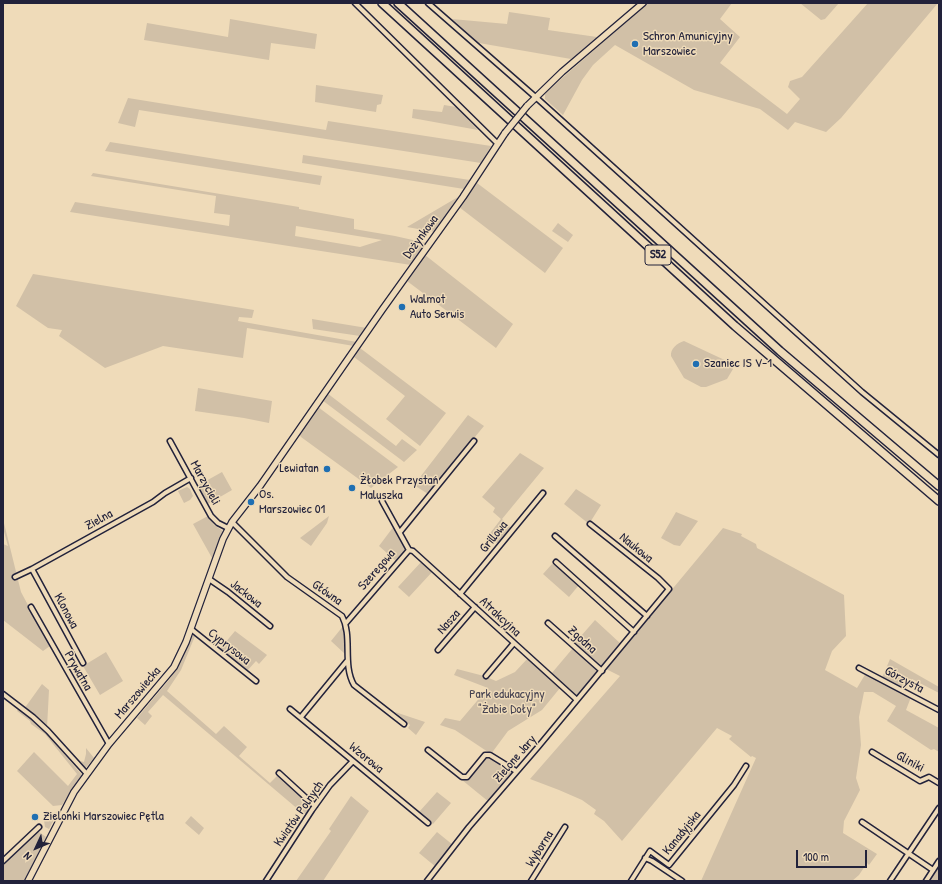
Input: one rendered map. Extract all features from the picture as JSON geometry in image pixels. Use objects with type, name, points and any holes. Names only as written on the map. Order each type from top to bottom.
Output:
[{"type":"highway","name":"S52","points":[[382,3],[735,326],[939,501]]},
{"type":"highway","name":"S52","points":[[398,3],[764,337],[939,486]]},
{"type":"street","points":[[354,3],[498,144]]},
{"type":"street","points":[[428,3],[535,97],[862,392],[939,454]]},
{"type":"street","name":"Dożynkowa","points":[[243,507],[260,486],[382,310],[463,197],[505,133],[535,97],[643,3]]},
{"type":"street","name":"Marzycieli","points":[[170,441],[211,516],[218,523],[228,528]]},
{"type":"street","points":[[400,532],[474,441]]},
{"type":"street","name":"Zielna","points":[[15,577],[153,502],[165,493],[191,478]]},
{"type":"street","name":"Grillowa","points":[[460,594],[543,493]]},
{"type":"street","points":[[382,501],[409,550]]},
{"type":"street","name":"Marszowiecka","points":[[28,881],[70,798],[109,744],[174,667],[186,642],[228,528],[243,507]]},
{"type":"street","name":"Główna","points":[[232,522],[287,577],[342,616],[346,623],[349,676],[354,685],[404,724]]},
{"type":"street","name":"Naukowa","points":[[590,524],[658,578],[669,589]]},
{"type":"street","points":[[555,536],[647,616]]},
{"type":"street","name":"Atrakcyjna","points":[[409,550],[413,551],[577,700]]},
{"type":"street","name":"Szeregowa","points":[[346,623],[409,550]]},
{"type":"street","points":[[556,562],[634,632]]},
{"type":"street","name":"Klonowa","points":[[32,569],[83,663]]},
{"type":"street","name":"Jackowa","points":[[209,579],[228,592],[270,626]]},
{"type":"street","name":"Zielone Jary","points":[[427,881],[466,831],[602,671],[669,589]]},
{"type":"street","name":"Prywatna","points":[[31,607],[109,744]]},
{"type":"street","name":"Nasza","points":[[438,650],[475,607]]},
{"type":"street","name":"Zgodna","points":[[548,623],[602,671]]},
{"type":"street","name":"Cyprysowa","points":[[191,629],[256,681]]},
{"type":"street","points":[[486,676],[514,643]]},
{"type":"street","points":[[301,717],[347,661]]},
{"type":"street","name":"Górzysta","points":[[859,668],[939,710]]},
{"type":"street","points":[[3,694],[33,717],[87,774]]},
{"type":"street","name":"Wzorowa","points":[[290,709],[428,823]]},
{"type":"street","points":[[428,750],[462,777],[467,777],[485,755],[490,755],[516,771]]},
{"type":"street","name":"Gliniki","points":[[872,752],[920,782],[929,777],[939,783]]},
{"type":"street","name":"Kwiatów Polnych","points":[[266,881],[330,785],[353,761]]},
{"type":"street","name":"Kanadyjska","points":[[633,880],[650,851],[669,866],[734,785],[746,766]]},
{"type":"street","points":[[279,774],[315,806]]},
{"type":"street","points":[[890,881],[939,808]]},
{"type":"street","points":[[862,822],[933,870]]},
{"type":"street","points":[[3,861],[39,827]]},
{"type":"street","name":"Wyborna","points":[[531,881],[565,827]]},
{"type":"street","points":[[645,858],[682,881]]},
{"type":"street","points":[[926,881],[939,861]]},
{"type":"green space","points":[[648,3],[732,3],[720,19],[740,37],[720,63],[787,114],[800,99],[788,87],[790,81],[802,77],[868,3],[938,3],[841,118],[826,132],[795,122],[788,130],[760,109],[694,90],[615,45],[593,65],[582,80],[563,115],[545,99],[545,94],[560,80]]},
{"type":"green space","points":[[800,3],[839,3],[825,19],[821,20]]},
{"type":"green space","points":[[509,12],[550,18],[548,30],[597,37],[571,59],[479,43],[452,19],[507,24]]},
{"type":"green space","points":[[230,19],[317,34],[315,49],[271,43],[269,60],[144,40],[147,23],[228,37]]},
{"type":"green space","points":[[316,85],[383,95],[381,104],[377,105],[376,112],[315,102]]},
{"type":"green space","points":[[128,98],[326,130],[328,121],[491,146],[481,163],[139,110],[135,127],[118,123]]},
{"type":"green space","points":[[444,105],[456,107],[478,130],[412,118],[413,109],[442,112]]},
{"type":"green space","points":[[110,142],[322,176],[320,185],[105,151]]},
{"type":"green space","points":[[303,155],[470,180],[464,189],[302,163]]},
{"type":"green space","points":[[93,173],[299,207],[299,209],[354,219],[354,229],[426,243],[411,265],[70,212],[75,202],[229,226],[230,215],[214,213],[216,196],[91,176]],"holes":[[[296,226],[382,240],[360,247],[295,236]]]},
{"type":"green space","points":[[477,183],[563,248],[545,273],[459,207]]},
{"type":"green space","points":[[458,197],[435,232],[407,227]]},
{"type":"green space","points":[[558,223],[573,235],[568,242],[552,231]]},
{"type":"green space","points":[[425,255],[513,324],[496,348],[407,281]]},
{"type":"green space","points":[[33,274],[254,310],[252,318],[239,317],[238,321],[357,342],[354,346],[247,328],[243,358],[163,346],[105,368],[59,336],[62,330],[48,328],[16,306]]},
{"type":"green space","points":[[312,319],[367,328],[360,336],[313,329]]},
{"type":"green space","points":[[684,341],[731,363],[733,369],[727,379],[706,387],[701,387],[684,378],[671,356],[671,353],[674,347]]},
{"type":"green space","points":[[360,348],[446,413],[420,446],[386,419],[405,396],[354,357]]},
{"type":"green space","points":[[198,388],[272,401],[269,423],[195,411]]},
{"type":"green space","points":[[327,393],[396,446],[402,439],[417,450],[404,462],[322,400]]},
{"type":"green space","points":[[318,407],[398,467],[371,488],[301,437],[299,434]]},
{"type":"green space","points":[[468,415],[484,426],[428,494],[414,485]]},
{"type":"green space","points":[[520,453],[544,468],[502,519],[512,529],[499,545],[488,536],[501,519],[493,512],[495,508],[482,497]]},
{"type":"green space","points":[[222,472],[232,490],[208,504],[197,486]]},
{"type":"green space","points":[[187,487],[190,489],[193,496],[190,500],[184,503],[178,491]]},
{"type":"green space","points":[[576,489],[601,505],[589,524],[564,504]]},
{"type":"green space","points":[[676,512],[698,521],[680,546],[674,545],[661,538]]},
{"type":"green space","points":[[208,516],[214,525],[223,531],[212,558],[193,524]]},
{"type":"green space","points":[[329,516],[327,523],[311,546],[300,538]]},
{"type":"green space","points":[[3,519],[21,592],[50,646],[43,651],[3,620],[3,544],[8,546],[3,528]]},
{"type":"green space","points":[[394,526],[407,549],[396,561],[379,546]]},
{"type":"green space","points":[[723,528],[742,534],[741,536],[756,544],[757,548],[844,595],[846,636],[832,651],[825,670],[857,688],[866,673],[911,697],[906,710],[939,728],[939,752],[934,749],[931,750],[887,721],[896,706],[873,692],[864,692],[859,717],[861,745],[856,778],[860,790],[844,821],[843,833],[877,854],[869,865],[867,863],[859,875],[852,881],[701,881],[756,758],[751,757],[729,739],[732,736],[717,728],[622,841],[604,821],[594,814],[596,810],[582,800],[530,779],[620,676],[606,669]]},
{"type":"green space","points":[[422,561],[433,571],[409,597],[398,587]]},
{"type":"green space","points":[[552,564],[558,567],[579,585],[569,597],[543,574]]},
{"type":"green space","points":[[595,620],[621,644],[602,666],[574,644]]},
{"type":"green space","points":[[344,625],[345,654],[331,641]]},
{"type":"green space","points":[[235,631],[267,655],[259,664],[256,661],[247,671],[219,650]]},
{"type":"green space","points":[[191,636],[195,636],[181,670],[167,691],[216,734],[224,726],[247,747],[239,756],[270,783],[278,775],[313,806],[306,816],[163,695],[148,712],[152,716],[145,725],[137,718],[169,680],[177,668]]},
{"type":"green space","points":[[573,648],[598,672],[577,697],[551,674]]},
{"type":"green space","points":[[106,652],[123,681],[100,695],[83,666]]},
{"type":"green space","name":"Park edukacyjny \"Żabie Doły\"","points":[[528,658],[560,688],[542,710],[508,731],[491,754],[455,730],[440,725],[445,718],[460,721],[488,688],[454,675],[457,669],[484,676],[496,681],[515,672]]},
{"type":"green space","points":[[890,659],[939,687],[939,693],[912,679],[905,690],[882,678]]},
{"type":"green space","points":[[42,684],[49,690],[47,728],[53,732],[80,761],[84,762],[86,748],[94,758],[84,770],[24,709]]},
{"type":"green space","points":[[18,709],[38,724],[82,775],[62,805],[53,806],[17,771],[34,752],[68,786],[77,774],[45,734],[31,724],[30,721],[17,711]]},
{"type":"green space","points":[[395,712],[425,722],[416,735],[408,728],[410,725]]},
{"type":"green space","points":[[490,757],[513,771],[513,774],[489,802],[462,780],[470,776],[482,761]]},
{"type":"green space","points":[[437,792],[451,803],[433,824],[419,812]]},
{"type":"green space","points":[[351,796],[369,811],[323,881],[296,881],[331,831],[329,829]]},
{"type":"green space","points":[[58,812],[49,829],[45,827],[44,820],[49,814]]},
{"type":"green space","points":[[191,816],[204,828],[199,835],[185,823]]},
{"type":"green space","points":[[39,832],[46,837],[24,881],[3,881],[3,864],[35,833]]},
{"type":"green space","points":[[437,832],[453,845],[436,867],[419,853]]},
{"type":"green space","points":[[939,865],[939,881],[928,880]]},
{"type":"place","name":"Schron Amunicyjny Marszowiec","points":[[635,44]]},
{"type":"place","name":"Walmot Auto Serwis","points":[[402,307]]},
{"type":"place","name":"Szaniec IS V-1","points":[[696,364]]},
{"type":"place","name":"Lewiatan","points":[[327,469]]},
{"type":"place","name":"Żłobek Przystań Maluszka","points":[[352,488]]},
{"type":"place","name":"Os. Marszowiec 01","points":[[251,502]]},
{"type":"place","name":"Zielonki Marszowiec Pętla","points":[[35,817]]}]
